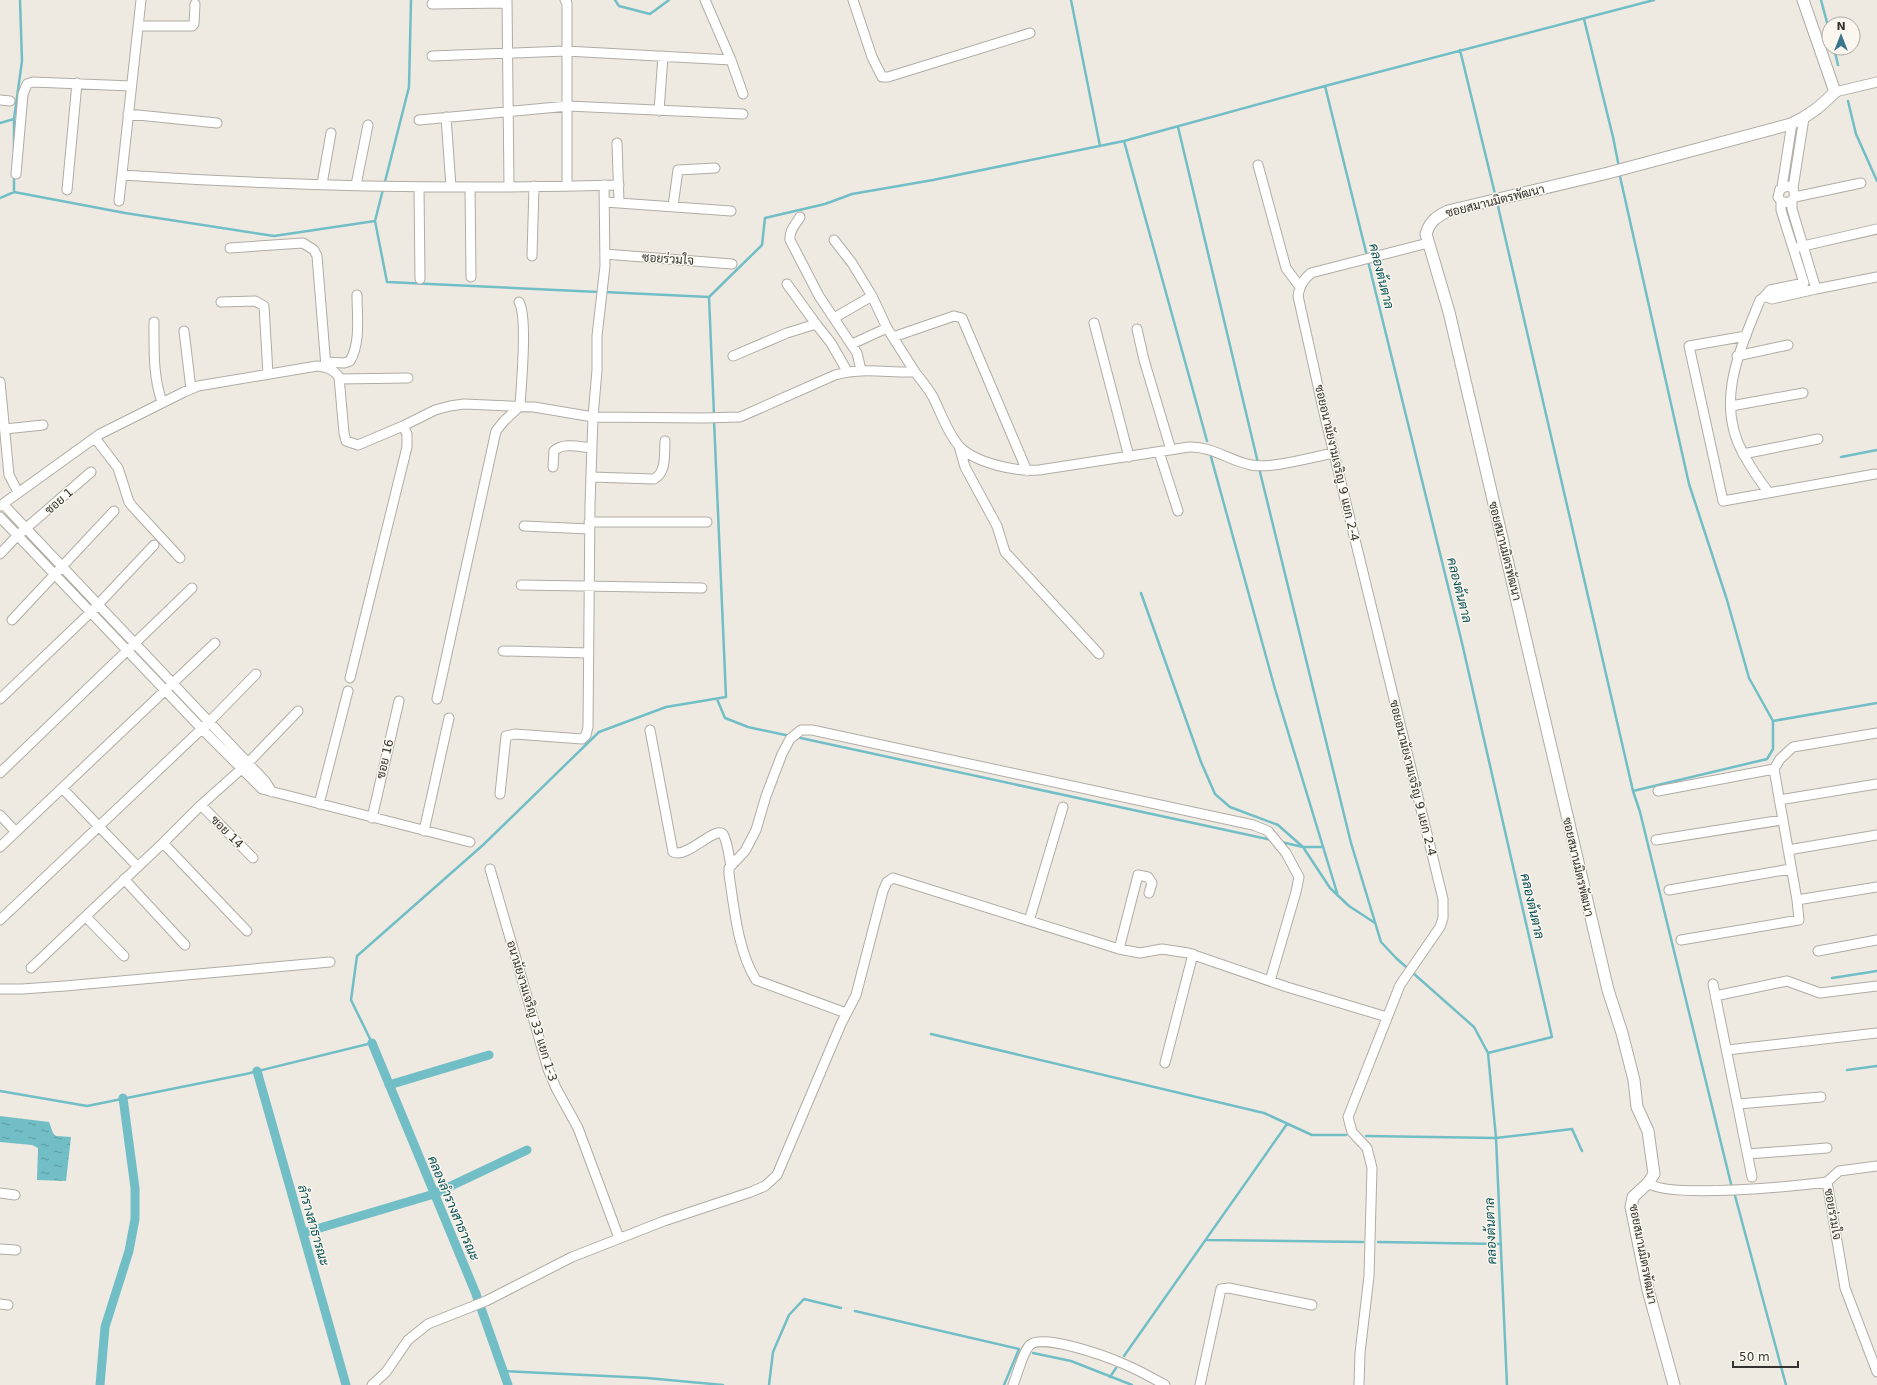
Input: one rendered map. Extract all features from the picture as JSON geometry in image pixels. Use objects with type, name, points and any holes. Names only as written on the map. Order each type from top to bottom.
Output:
[{"type":"street","points":[[119,201],[141,0]]},
{"type":"street","points":[[565,0],[567,3],[567,186]]},
{"type":"street","points":[[704,0],[731,60],[743,94]]},
{"type":"street","points":[[853,0],[872,57],[882,77],[888,77],[941,62],[1030,33]]},
{"type":"street","points":[[1803,0],[1835,92],[1877,82]]},
{"type":"street","points":[[432,4],[507,1],[509,187]]},
{"type":"street","points":[[139,26],[192,26],[194,24],[195,4]]},
{"type":"street","points":[[432,56],[566,51],[731,60]]},
{"type":"street","points":[[659,111],[663,56]]},
{"type":"street","points":[[16,174],[25,86],[27,84],[33,82],[131,86]]},
{"type":"street","points":[[67,190],[77,83]]},
{"type":"street","name":"ซอยสมานมิตรพัฒนา","points":[[1674,1385],[1648,1290],[1631,1207],[1633,1198],[1653,1178],[1654,1170],[1648,1131],[1637,1107],[1634,1080],[1622,1033],[1608,990],[1463,369],[1449,312],[1426,234],[1429,225],[1434,219],[1448,211],[1608,174],[1792,123],[1815,112],[1835,92]]},
{"type":"street","points":[[0,100],[10,101]]},
{"type":"street","points":[[419,120],[508,110],[568,106],[743,114]]},
{"type":"street","points":[[128,114],[217,123]]},
{"type":"street","points":[[446,117],[451,187]]},
{"type":"street","points":[[1804,118],[1792,209],[1816,289]]},
{"type":"street","points":[[1792,123],[1782,187],[1778,194],[1781,201],[1781,210],[1805,287]]},
{"type":"street","points":[[356,185],[368,125]]},
{"type":"street","points":[[322,184],[331,133]]},
{"type":"street","points":[[617,143],[620,202]]},
{"type":"street","points":[[1258,165],[1286,268],[1300,287],[1304,280],[1312,273],[1428,243]]},
{"type":"street","points":[[673,206],[678,170],[715,168]]},
{"type":"street","points":[[122,175],[207,180],[395,187],[619,185]]},
{"type":"street","points":[[1781,201],[1786,203],[1793,196],[1861,183]]},
{"type":"street","points":[[500,794],[506,736],[582,739],[586,735],[588,727],[589,525],[593,417],[597,370],[597,336],[604,284],[604,185]]},
{"type":"street","points":[[532,256],[534,186]]},
{"type":"street","points":[[1782,187],[1787,186],[1793,196]]},
{"type":"street","points":[[419,187],[420,279]]},
{"type":"street","points":[[470,187],[471,277]]},
{"type":"street","points":[[605,202],[731,211]]},
{"type":"street","points":[[800,217],[790,235],[790,240],[819,296],[839,323],[857,352],[861,370]]},
{"type":"street","points":[[1793,248],[1877,229]]},
{"type":"street","points":[[834,240],[852,264],[872,296],[887,328],[932,396],[953,438],[968,454],[982,460],[1027,471],[1189,447],[1205,448],[1254,465],[1264,466],[1334,453]]},
{"type":"street","points":[[230,248],[303,243],[314,250],[317,256],[326,365],[334,371],[339,379],[346,440],[358,445],[364,444],[435,410],[450,406],[470,404],[520,406],[593,417],[740,417],[847,371],[861,370],[893,373],[915,372]]},
{"type":"street","name":"ซอยร่วมใจ","points":[[605,254],[732,264]]},
{"type":"street","points":[[1770,493],[1743,454],[1733,425],[1731,406],[1732,378],[1737,356],[1760,300],[1765,296],[1772,298],[1805,287],[1816,289],[1877,277]]},
{"type":"street","points":[[787,284],[831,343],[847,371]]},
{"type":"street","name":"ซอยอนามัยงามเจริญ 9 แยก 2-4","points":[[1300,287],[1298,296],[1334,453],[1443,899],[1444,918],[1440,927],[1400,985],[1348,1117],[1352,1132],[1367,1148],[1372,1168],[1369,1276],[1360,1353],[1359,1385]]},
{"type":"street","points":[[357,294],[357,340],[350,361],[210,384],[191,389],[162,402],[95,438],[1,505],[62,566],[134,643],[201,728],[244,766],[268,784],[272,792],[470,842]]},
{"type":"street","points":[[834,318],[872,296]]},
{"type":"street","points":[[222,302],[255,301],[264,306],[268,374]]},
{"type":"street","points":[[437,699],[496,431],[520,406],[523,362],[522,310],[519,302]]},
{"type":"street","points":[[893,337],[954,316],[962,318],[1027,471]]},
{"type":"street","points":[[154,322],[155,361],[159,392],[162,402]]},
{"type":"street","points":[[1094,323],[1129,457]]},
{"type":"street","points":[[733,356],[787,332],[816,324]]},
{"type":"street","points":[[852,344],[887,328]]},
{"type":"street","points":[[1137,329],[1144,360],[1171,450]]},
{"type":"street","points":[[184,331],[191,389]]},
{"type":"street","points":[[1746,336],[1689,346],[1723,501],[1875,474]]},
{"type":"street","points":[[1737,356],[1788,346]]},
{"type":"street","points":[[339,379],[408,378]]},
{"type":"street","points":[[0,382],[5,429],[4,450],[9,475],[18,492]]},
{"type":"street","points":[[1731,406],[1803,393]]},
{"type":"street","points":[[5,429],[43,425]]},
{"type":"street","points":[[350,678],[407,447],[407,434],[403,426]]},
{"type":"street","points":[[95,438],[118,468],[129,502],[180,558]]},
{"type":"street","points":[[1743,454],[1818,439]]},
{"type":"street","points":[[591,477],[654,479],[663,471],[665,441]]},
{"type":"street","points":[[553,467],[554,451],[557,448],[563,446],[592,448]]},
{"type":"street","points":[[959,446],[965,467],[997,526],[1005,552],[1099,654]]},
{"type":"street","points":[[1159,452],[1178,511]]},
{"type":"street","name":"ซอย 1","points":[[0,554],[17,536],[91,472]]},
{"type":"street","points":[[12,620],[114,511]]},
{"type":"street","points":[[0,516],[17,536],[128,650],[209,722],[244,766]]},
{"type":"street","points":[[524,526],[707,522]]},
{"type":"street","points":[[0,699],[91,612],[154,545]]},
{"type":"street","points":[[521,586],[702,588]]},
{"type":"street","points":[[0,773],[192,588]]},
{"type":"street","points":[[0,847],[215,643]]},
{"type":"street","points":[[503,651],[589,653]]},
{"type":"street","points":[[0,920],[209,722],[256,674]]},
{"type":"street","points":[[319,804],[348,691]]},
{"type":"street","name":"ซอย 16","points":[[372,818],[399,701]]},
{"type":"street","points":[[31,968],[86,917],[201,805],[244,766],[298,710]]},
{"type":"street","points":[[424,831],[449,718]]},
{"type":"street","points":[[650,730],[673,852],[676,854],[685,852],[714,833],[721,832],[724,834],[731,866],[729,874],[730,882],[743,950],[749,969],[756,980],[846,1013]]},
{"type":"street","points":[[731,866],[745,851],[756,830],[782,754],[790,739],[801,730],[812,730],[1253,825],[1268,831],[1286,852],[1299,877],[1270,981]]},
{"type":"street","points":[[1681,940],[1799,920],[1797,900],[1790,869],[1774,769],[1780,760],[1793,747],[1877,733]]},
{"type":"street","points":[[1658,791],[1774,769]]},
{"type":"street","points":[[1779,800],[1877,784]]},
{"type":"street","points":[[62,788],[138,867]]},
{"type":"street","name":"ซอย 14","points":[[201,805],[254,858]]},
{"type":"street","points":[[1029,921],[1063,807]]},
{"type":"street","points":[[0,815],[16,832]]},
{"type":"street","points":[[1656,840],[1782,820]]},
{"type":"street","points":[[1788,850],[1877,835]]},
{"type":"street","points":[[163,843],[247,931]]},
{"type":"street","name":"อนามัยงามเจริญ 33 แยก 1-3","points":[[490,869],[548,1069],[556,1088],[578,1128],[619,1238]]},
{"type":"street","points":[[1670,890],[1790,869]]},
{"type":"street","points":[[1119,949],[1138,875],[1148,877],[1152,882],[1149,893]]},
{"type":"street","points":[[372,1385],[386,1372],[408,1340],[428,1324],[486,1301],[572,1257],[664,1221],[752,1192],[772,1181],[777,1175],[846,1013],[856,995],[883,891],[887,882],[893,878],[1119,949],[1140,953],[1162,949],[1193,954],[1270,981],[1387,1017]]},
{"type":"street","points":[[124,879],[185,945]]},
{"type":"street","points":[[1797,900],[1877,887]]},
{"type":"street","points":[[86,917],[124,956]]},
{"type":"street","points":[[1818,951],[1877,940]]},
{"type":"street","points":[[1165,1063],[1193,954]]},
{"type":"street","points":[[0,988],[22,989],[65,986],[330,962]]},
{"type":"street","points":[[1715,996],[1787,981],[1820,993],[1877,986]]},
{"type":"street","points":[[1713,984],[1752,1177]]},
{"type":"street","points":[[1727,1050],[1877,1033]]},
{"type":"street","points":[[1738,1104],[1821,1097]]},
{"type":"street","points":[[1748,1154],[1827,1148]]},
{"type":"street","points":[[1827,1182],[1839,1171],[1877,1166]]},
{"type":"street","name":"ซอยร่วมใจ","points":[[1648,1183],[1652,1186],[1669,1190],[1713,1190],[1827,1182],[1845,1288],[1877,1372]]},
{"type":"street","points":[[0,1193],[15,1195]]},
{"type":"street","points":[[0,1249],[16,1250]]},
{"type":"street","points":[[1200,1385],[1221,1289],[1229,1288],[1312,1305]]},
{"type":"street","points":[[1013,1385],[1027,1349],[1035,1342],[1041,1342],[1068,1346],[1110,1359],[1137,1370],[1165,1385]]},
{"type":"water","points":[[0,1116],[49,1122],[53,1133],[56,1136],[71,1137],[66,1181],[37,1180],[38,1148],[32,1145],[0,1142]]},
{"type":"waterway","points":[[14,151],[14,119],[22,61],[20,0]]},
{"type":"waterway","points":[[411,0],[409,87],[375,221],[387,282],[599,292]]},
{"type":"waterway","points":[[615,0],[619,6],[650,14],[669,0]]},
{"type":"waterway","points":[[1071,0],[1100,146]]},
{"type":"waterway","points":[[604,292],[709,297],[762,245],[765,218],[825,204],[852,194],[933,180],[1124,141],[1325,86],[1654,0]]},
{"type":"waterway","points":[[1821,0],[1825,16]]},
{"type":"waterway","points":[[1584,19],[1619,167]]},
{"type":"waterway","points":[[1460,50],[1496,198]]},
{"type":"waterway","points":[[1836,56],[1838,65]]},
{"type":"waterway","name":"คลองต้นตาล","points":[[1325,86],[1367,256]]},
{"type":"waterway","points":[[1848,101],[1856,134],[1877,181]]},
{"type":"waterway","points":[[0,123],[14,119]]},
{"type":"waterway","name":"คลองต้นตาล","points":[[1178,127],[1258,463]]},
{"type":"waterway","points":[[1124,141],[1207,441]]},
{"type":"waterway","points":[[1619,172],[1689,484],[1727,600],[1749,678],[1773,721],[1773,749],[1767,759],[1633,791]]},
{"type":"waterway","points":[[14,176],[14,192]]},
{"type":"waterway","points":[[0,198],[14,192],[125,213],[274,236],[375,221]]},
{"type":"waterway","points":[[1497,202],[1633,791],[1640,812],[1732,1188]]},
{"type":"waterway","name":"คลองต้นตาล","points":[[1368,261],[1462,643],[1552,1037],[1488,1053],[1496,1138],[1507,1385]]},
{"type":"waterway","points":[[709,297],[714,415]]},
{"type":"waterway","points":[[0,1091],[87,1106],[246,1074],[372,1043],[351,1000],[357,956],[483,845],[599,732],[666,707],[726,697],[714,420]]},
{"type":"waterway","points":[[1841,457],[1877,450]]},
{"type":"waterway","points":[[1211,457],[1275,689],[1338,896]]},
{"type":"waterway","name":"คลองต้นตาล","points":[[1259,468],[1351,843],[1381,942],[1396,958],[1474,1027],[1488,1053]]},
{"type":"waterway","points":[[1141,593],[1201,762],[1215,794],[1230,807],[1278,825],[1303,847],[1330,888],[1349,906],[1375,923]]},
{"type":"waterway","points":[[717,699],[725,718],[748,727],[790,736]]},
{"type":"waterway","points":[[1773,721],[1877,703]]},
{"type":"waterway","points":[[796,737],[1272,840]]},
{"type":"waterway","points":[[1281,842],[1303,847],[1323,847]]},
{"type":"waterway","points":[[1832,978],[1877,971]]},
{"type":"waterway","points":[[931,1034],[1264,1113],[1312,1135],[1346,1135]]},
{"type":"waterway","name":"คลองลำรางสาธารณะ","points":[[372,1043],[476,1294],[508,1385]]},
{"type":"waterway","points":[[389,1085],[489,1055]]},
{"type":"waterway","points":[[1847,1070],[1877,1066]]},
{"type":"waterway","name":"ลำรางสาธารณะ","points":[[257,1071],[346,1385]]},
{"type":"waterway","points":[[100,1385],[105,1327],[129,1251],[135,1219],[135,1188],[123,1098]]},
{"type":"waterway","points":[[1124,1356],[1287,1124]]},
{"type":"waterway","points":[[1366,1136],[1496,1138],[1572,1129],[1582,1151]]},
{"type":"waterway","points":[[303,1233],[434,1194],[527,1150]]},
{"type":"waterway","points":[[1734,1192],[1786,1385]]},
{"type":"waterway","points":[[1207,1240],[1363,1242]]},
{"type":"waterway","points":[[1378,1242],[1501,1244]]},
{"type":"waterway","points":[[769,1385],[773,1352],[789,1315],[804,1299],[841,1308]]},
{"type":"waterway","points":[[855,1311],[1019,1349],[1004,1385]]},
{"type":"waterway","points":[[1033,1353],[1071,1361],[1132,1385]]},
{"type":"waterway","points":[[1110,1377],[1116,1368]]},
{"type":"waterway","points":[[503,1371],[647,1378],[723,1385]]}]
